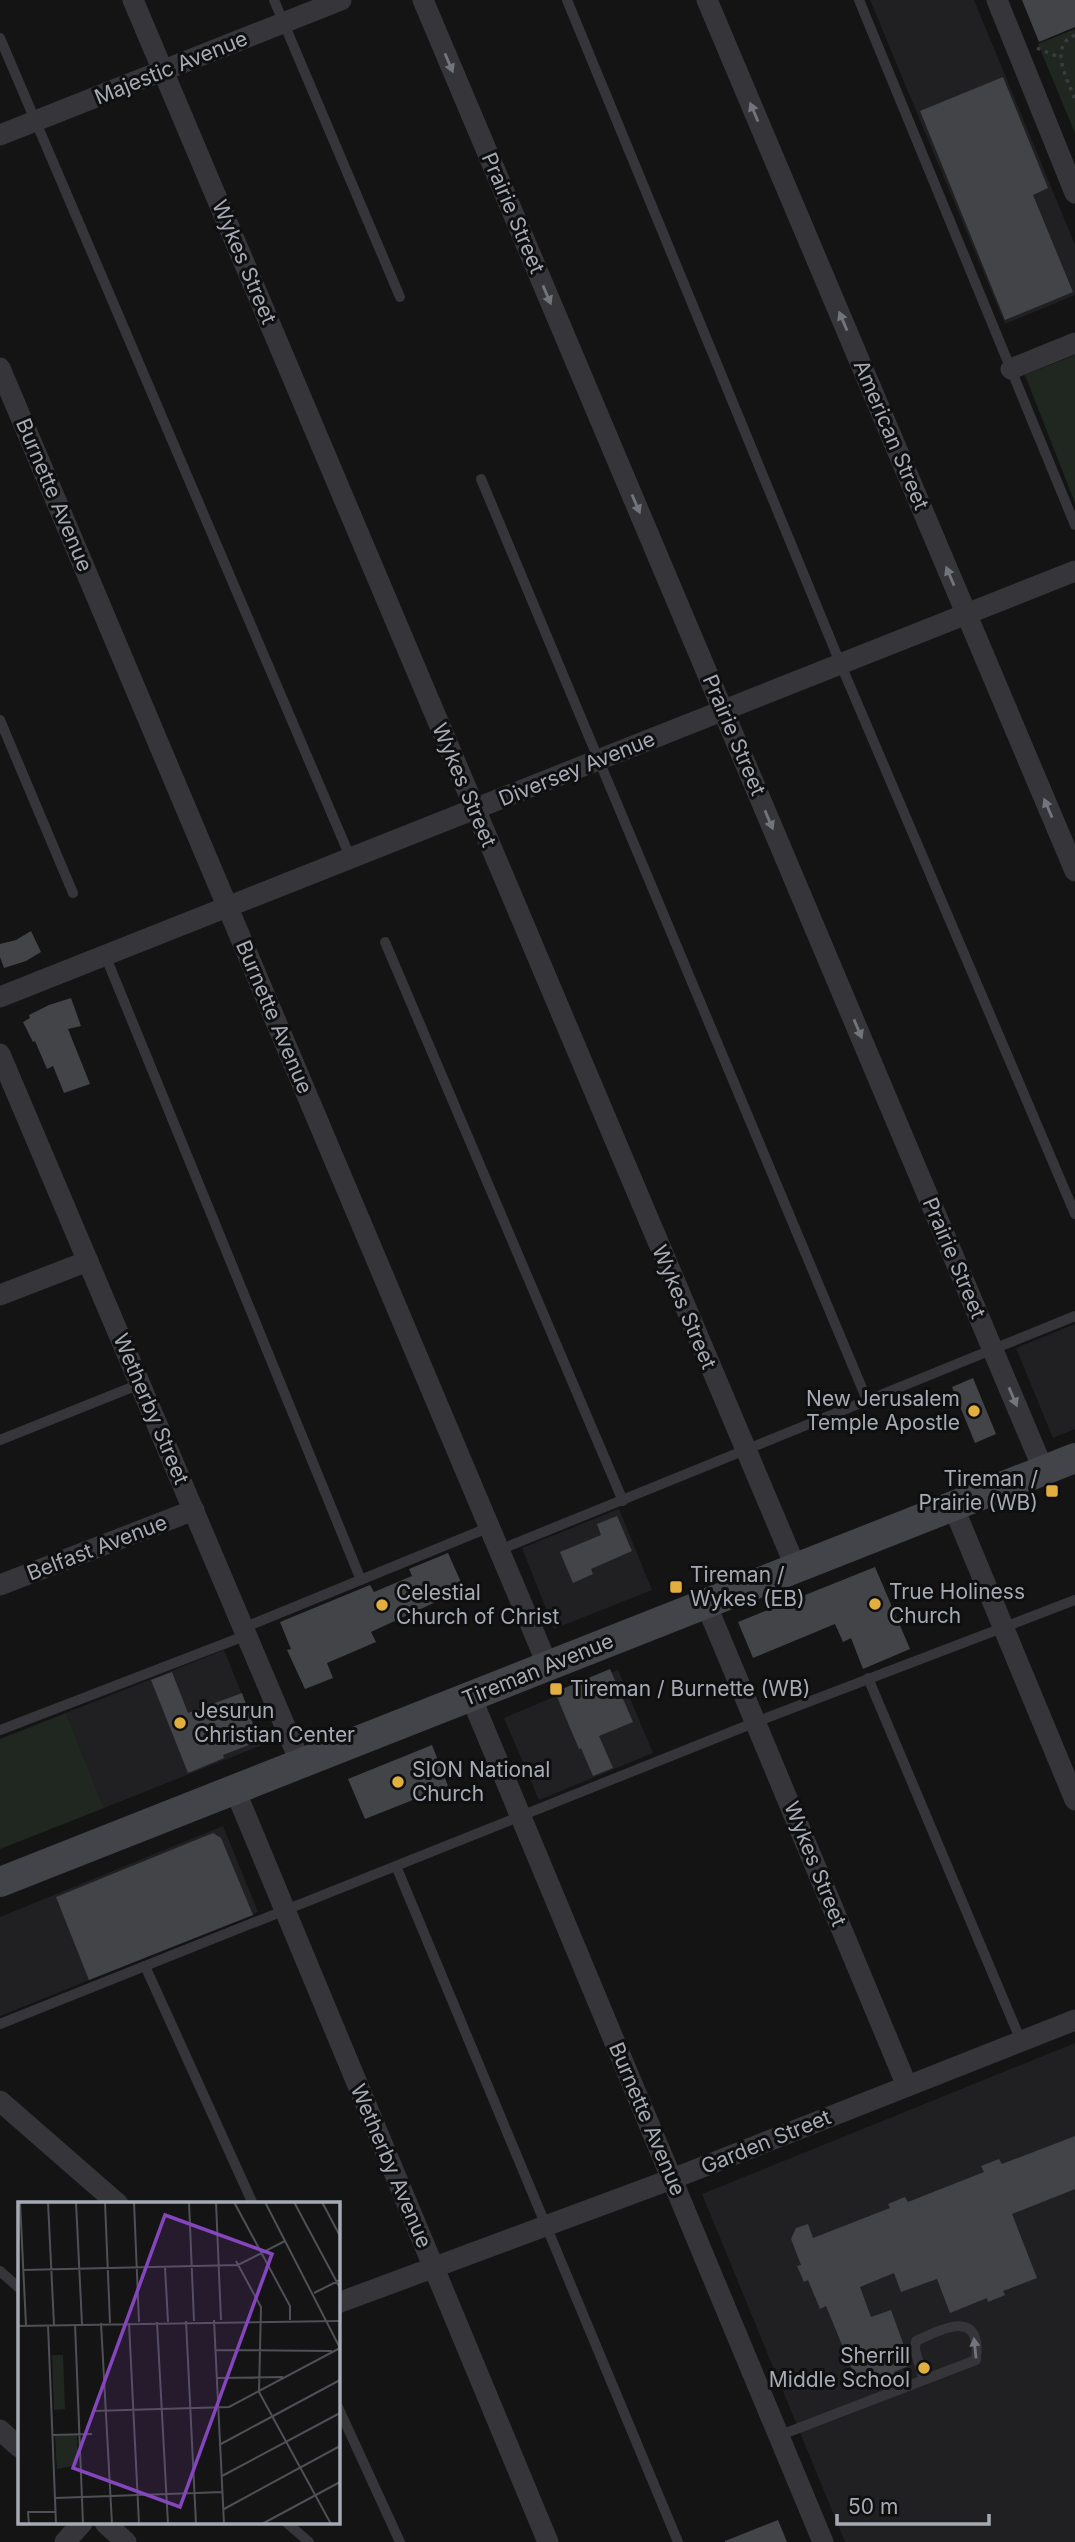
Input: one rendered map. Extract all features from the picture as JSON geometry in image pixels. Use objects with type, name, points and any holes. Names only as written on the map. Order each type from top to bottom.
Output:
[{"type":"street","name":"Wykes Street","points":[[133,0],[796,1569]]},
{"type":"street","name":"Majestic Avenue","points":[[0,135],[341,0]]},
{"type":"street","name":"Prairie Street","points":[[423,0],[1044,1471]]},
{"type":"street","name":"American Street","points":[[707,0],[1075,871]]},
{"type":"street","points":[[997,0],[1075,193]]},
{"type":"street","points":[[1011,369],[1075,343]]},
{"type":"street","name":"Burnette Avenue","points":[[0,368],[548,1666]]},
{"type":"street","name":"Diversey Avenue","points":[[0,997],[1075,571]]},
{"type":"street","name":"Wetherby Street","points":[[0,1054],[301,1764]]},
{"type":"street","points":[[0,1295],[88,1261]]},
{"type":"street","name":"Tireman Avenue","points":[[0,1882],[1075,1458]]},
{"type":"street","points":[[953,1506],[1075,1800]]},
{"type":"street","name":"Belfast Avenue","points":[[0,1585],[194,1510]]},
{"type":"street","name":"Wykes Street","points":[[706,1604],[907,2086]]},
{"type":"street","name":"Burnette Avenue","points":[[471,1697],[823,2542]]},
{"type":"street","name":"Wetherby Avenue","points":[[235,1790],[548,2542]]},
{"type":"street","name":"Garden Street","points":[[340,2302],[672,2179],[1075,2020]]},
{"type":"street","points":[[0,2101],[116,2202]]},
{"type":"street","points":[[0,2430],[18,2446]]},
{"type":"street","points":[[65,2542],[81,2524]]},
{"type":"street","points":[[106,2524],[126,2542]]},
{"type":"lane","points":[[274,0],[400,297]]},
{"type":"lane","points":[[567,0],[841,665],[1075,1214]]},
{"type":"lane","points":[[859,0],[1075,525]]},
{"type":"lane","points":[[0,38],[351,859]]},
{"type":"lane","points":[[481,479],[867,1400]]},
{"type":"lane","points":[[0,720],[73,893]]},
{"type":"lane","points":[[385,942],[623,1501]]},
{"type":"lane","points":[[105,955],[361,1580]]},
{"type":"lane","points":[[499,1550],[1075,1316]]},
{"type":"lane","points":[[0,1440],[140,1384]]},
{"type":"lane","points":[[0,1730],[245,1632],[489,1527]]},
{"type":"lane","points":[[0,2024],[756,1722],[1075,1600]]},
{"type":"lane","points":[[868,1678],[1021,2041]]},
{"type":"lane","points":[[396,1866],[678,2542]]},
{"type":"lane","points":[[145,1966],[252,2202]]},
{"type":"lane","points":[[0,2271],[18,2287]]},
{"type":"lane","points":[[778,2436],[924,2380],[976,2360],[976,2340],[970,2328],[960,2324],[949,2326],[916,2341],[915,2350],[924,2380]]},
{"type":"lane","points":[[340,2411],[400,2542]]},
{"type":"lane","points":[[288,2524],[309,2542]]},
{"type":"path","points":[[1075,35],[1066,39],[1060,50],[1075,99]]},
{"type":"path","points":[[1034,47],[1061,58]]},
{"type":"shaded area","points":[[870,0],[974,0],[1075,245],[1075,295],[1005,324]]},
{"type":"shaded area","points":[[1075,29],[1075,133],[1038,44]]},
{"type":"shaded area","points":[[1075,355],[1075,503],[1025,375]]},
{"type":"shaded area","points":[[1075,1324],[1075,1429],[1053,1438],[1016,1348]]},
{"type":"shaded area","points":[[619,1509],[652,1590],[554,1629],[522,1548]]},
{"type":"shaded area","points":[[224,1650],[262,1745],[104,1808],[66,1713]]},
{"type":"shaded area","points":[[618,1670],[653,1753],[539,1800],[504,1718]]},
{"type":"shaded area","points":[[66,1713],[104,1808],[0,1849],[0,1739]]},
{"type":"shaded area","points":[[223,1826],[258,1912],[0,2016],[0,1917]]},
{"type":"shaded area","name":"Sherrill Middle School","points":[[1075,2043],[1075,2542],[845,2542],[702,2194]]},
{"type":"building","points":[[1022,0],[1075,0],[1075,27],[1039,42]]},
{"type":"building","points":[[1003,77],[1048,188],[1033,195],[1073,292],[1005,320],[920,111]]},
{"type":"building","points":[[31,931],[41,952],[26,961],[4,968],[0,957],[0,944],[16,940]]},
{"type":"building","points":[[71,998],[81,1026],[68,1029],[90,1084],[64,1093],[53,1066],[47,1069],[23,1022],[30,1018],[29,1015],[49,1005]]},
{"type":"building","name":"New Jerusalem Temple Apostle","points":[[973,1378],[996,1434],[975,1443],[952,1387]]},
{"type":"building","points":[[617,1516],[632,1551],[591,1569],[593,1574],[573,1583],[560,1552],[601,1535],[597,1524]]},
{"type":"building","name":"Celestial Church of Christ","points":[[448,1553],[464,1589],[371,1632],[376,1642],[327,1663],[333,1678],[305,1689],[287,1650],[291,1649],[280,1622],[370,1585],[374,1592],[412,1576],[409,1569]]},
{"type":"building","points":[[875,1567],[910,1649],[863,1669],[851,1638],[843,1642],[835,1624],[753,1658],[738,1622]]},
{"type":"building","points":[[610,1669],[633,1722],[599,1736],[613,1768],[593,1776],[555,1692]]},
{"type":"building","points":[[172,1672],[188,1713],[242,1693],[259,1741],[188,1773],[151,1680]]},
{"type":"building","name":"SION National Church","points":[[432,1745],[448,1786],[365,1819],[348,1779]]},
{"type":"building","points":[[213,1833],[221,1838],[253,1915],[89,1980],[56,1897]]},
{"type":"building","points":[[1075,2136],[1075,2189],[1012,2214],[1037,2278],[1003,2291],[1005,2295],[988,2302],[987,2298],[950,2313],[937,2279],[901,2292],[894,2273],[860,2287],[871,2317],[891,2310],[911,2365],[894,2372],[896,2376],[859,2386],[826,2306],[820,2309],[808,2280],[804,2282],[797,2266],[801,2265],[791,2239],[796,2228],[808,2224],[813,2238],[890,2208],[888,2204],[905,2197],[908,2202],[984,2172],[981,2166],[999,2159],[1002,2164]]},
{"type":"building","points":[[778,2520],[787,2542],[725,2542],[725,2541]]},
{"type":"place","name":"New Jerusalem Temple Apostle","points":[[974,1411]]},
{"type":"place","name":"Tireman / Prairie (WB)","points":[[1052,1491]]},
{"type":"place","name":"Tireman / Wykes (EB)","points":[[676,1587]]},
{"type":"place","name":"True Holiness Church","points":[[875,1604]]},
{"type":"place","name":"Celestial Church of Christ","points":[[382,1605]]},
{"type":"place","name":"Tireman / Burnette (WB)","points":[[556,1689]]},
{"type":"place","name":"Jesurun Christian Center","points":[[180,1723]]},
{"type":"place","name":"SION National Church","points":[[398,1782]]},
{"type":"place","name":"Sherrill Middle School","points":[[924,2368]]}]
